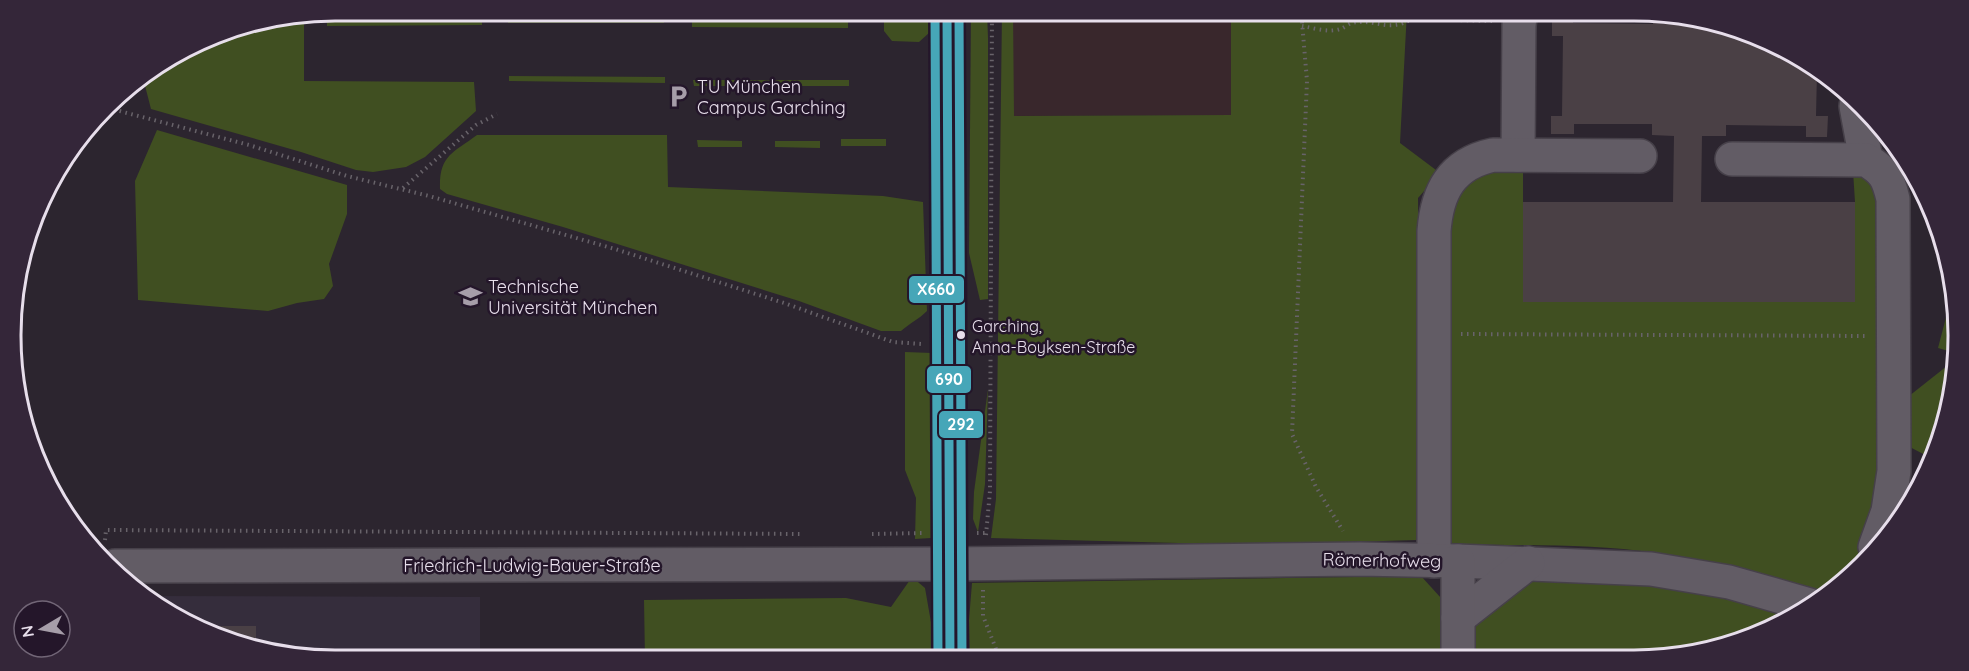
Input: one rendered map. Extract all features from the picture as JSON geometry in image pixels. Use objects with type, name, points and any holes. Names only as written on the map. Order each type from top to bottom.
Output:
[{"type":"street","points":[[947,21],[950,650]]},
{"type":"street","points":[[1518,155],[1520,21]]},
{"type":"street","points":[[1858,115],[1866,160]]},
{"type":"street","points":[[1458,650],[1458,618],[1446,561],[1434,334],[1434,231],[1440,197],[1459,170],[1470,162],[1493,155],[1640,156]]},
{"type":"street","points":[[1732,159],[1866,160],[1881,168],[1889,182],[1893,199],[1894,471],[1888,511],[1882,529]]},
{"type":"street","name":"Römerhofweg","points":[[950,548],[1527,563],[1651,569],[1729,582],[1800,602]]},
{"type":"street","name":"Friedrich-Ludwig-Bauer-Straße","points":[[112,557],[950,548]]},
{"type":"street","points":[[1458,618],[1527,563]]},
{"type":"path","points":[[992,21],[990,479],[984,548],[983,616],[996,650]]},
{"type":"path","points":[[1302,21],[1306,81],[1292,434],[1316,487],[1360,559]]},
{"type":"path","points":[[1302,26],[1328,31],[1340,29],[1352,23],[1386,27],[1402,25],[1409,21]]},
{"type":"path","points":[[116,110],[249,145],[347,176],[402,188],[615,249],[784,303],[893,342],[950,345]]},
{"type":"path","points":[[402,188],[476,125],[497,114]]},
{"type":"path","points":[[1434,334],[1893,336]]},
{"type":"path","points":[[110,554],[106,530],[811,534]]},
{"type":"path","points":[[869,534],[950,548],[984,548]]},
{"type":"shaded area","points":[[1013,21],[1231,21],[1231,115],[1013,116]]},
{"type":"shaded area","points":[[160,596],[480,597],[480,650],[336,650],[274,644],[234,633],[196,618]]},
{"type":"green space","points":[[327,21],[336,21],[482,21],[482,25],[327,26]]},
{"type":"green space","points":[[508,21],[664,21],[664,23],[508,23]]},
{"type":"green space","points":[[692,21],[848,21],[848,28],[692,27]]},
{"type":"green space","points":[[884,21],[930,21],[930,32],[919,42],[892,41],[884,31]]},
{"type":"green space","points":[[971,21],[987,21],[988,299],[980,300],[969,253]]},
{"type":"green space","points":[[1002,21],[1013,21],[1014,116],[1231,115],[1231,21],[1406,21],[1400,143],[1440,173],[1418,198],[1416,540],[1255,545],[991,538],[996,499]]},
{"type":"green space","points":[[304,23],[304,81],[474,82],[476,111],[425,157],[406,167],[373,172],[356,170],[151,109],[145,85],[178,63],[234,38],[274,27]]},
{"type":"green space","points":[[509,76],[665,77],[665,83],[509,81]]},
{"type":"green space","points":[[693,80],[849,80],[849,86],[694,86]]},
{"type":"green space","points":[[157,130],[347,185],[347,214],[329,264],[333,286],[324,299],[268,311],[138,300],[135,181]]},
{"type":"green space","points":[[477,135],[667,135],[668,187],[883,196],[923,202],[927,311],[901,331],[881,331],[799,301],[563,227],[447,194],[440,189],[440,178],[445,162],[454,151]]},
{"type":"green space","points":[[841,139],[886,139],[886,146],[841,146]]},
{"type":"green space","points":[[697,140],[742,141],[742,147],[698,147]]},
{"type":"green space","points":[[775,141],[820,141],[820,148],[775,147]]},
{"type":"green space","points":[[1523,167],[1523,302],[1855,302],[1853,171],[1878,183],[1883,497],[1864,549],[1856,558],[1819,589],[1721,565],[1656,553],[1579,546],[1450,544],[1450,221],[1454,201],[1476,174]]},
{"type":"green space","points":[[1947,314],[1947,351],[1938,348]]},
{"type":"green space","points":[[905,352],[932,353],[931,538],[915,539],[916,498],[905,470]]},
{"type":"green space","points":[[1946,367],[1942,397],[1925,455],[1904,444],[1904,400]]},
{"type":"green space","points":[[988,389],[985,484],[978,532],[973,519],[974,492]]},
{"type":"green space","points":[[1421,576],[1441,598],[1441,650],[970,650],[972,583]]},
{"type":"green space","points":[[912,577],[925,588],[932,628],[932,650],[645,650],[644,600],[846,598],[891,607]]},
{"type":"green space","points":[[1548,577],[1620,581],[1707,595],[1783,612],[1735,633],[1675,647],[1634,650],[1470,650],[1473,621],[1520,584]]},
{"type":"building","points":[[1552,21],[1653,24],[1653,22],[1695,27],[1735,38],[1773,53],[1817,80],[1816,116],[1828,116],[1827,137],[1806,137],[1806,126],[1726,125],[1726,136],[1702,136],[1701,202],[1855,202],[1855,302],[1523,302],[1523,202],[1673,202],[1674,136],[1652,135],[1652,124],[1574,124],[1574,134],[1551,134],[1551,116],[1562,116],[1563,36],[1552,36]]},
{"type":"building","points":[[215,626],[256,626],[256,640]]},
{"type":"transit line","name":"X660","points":[[935,21],[938,650]]},
{"type":"transit line","name":"690","points":[[947,21],[950,650]]},
{"type":"transit line","name":"292","points":[[959,21],[962,650]]},
{"type":"place","name":"TU München Campus Garching","points":[[679,96]]},
{"type":"place","name":"Technische Universität München","points":[[470,296]]},
{"type":"place","name":"Garching, Anna-Boyksen-Straße","points":[[961,335]]}]
